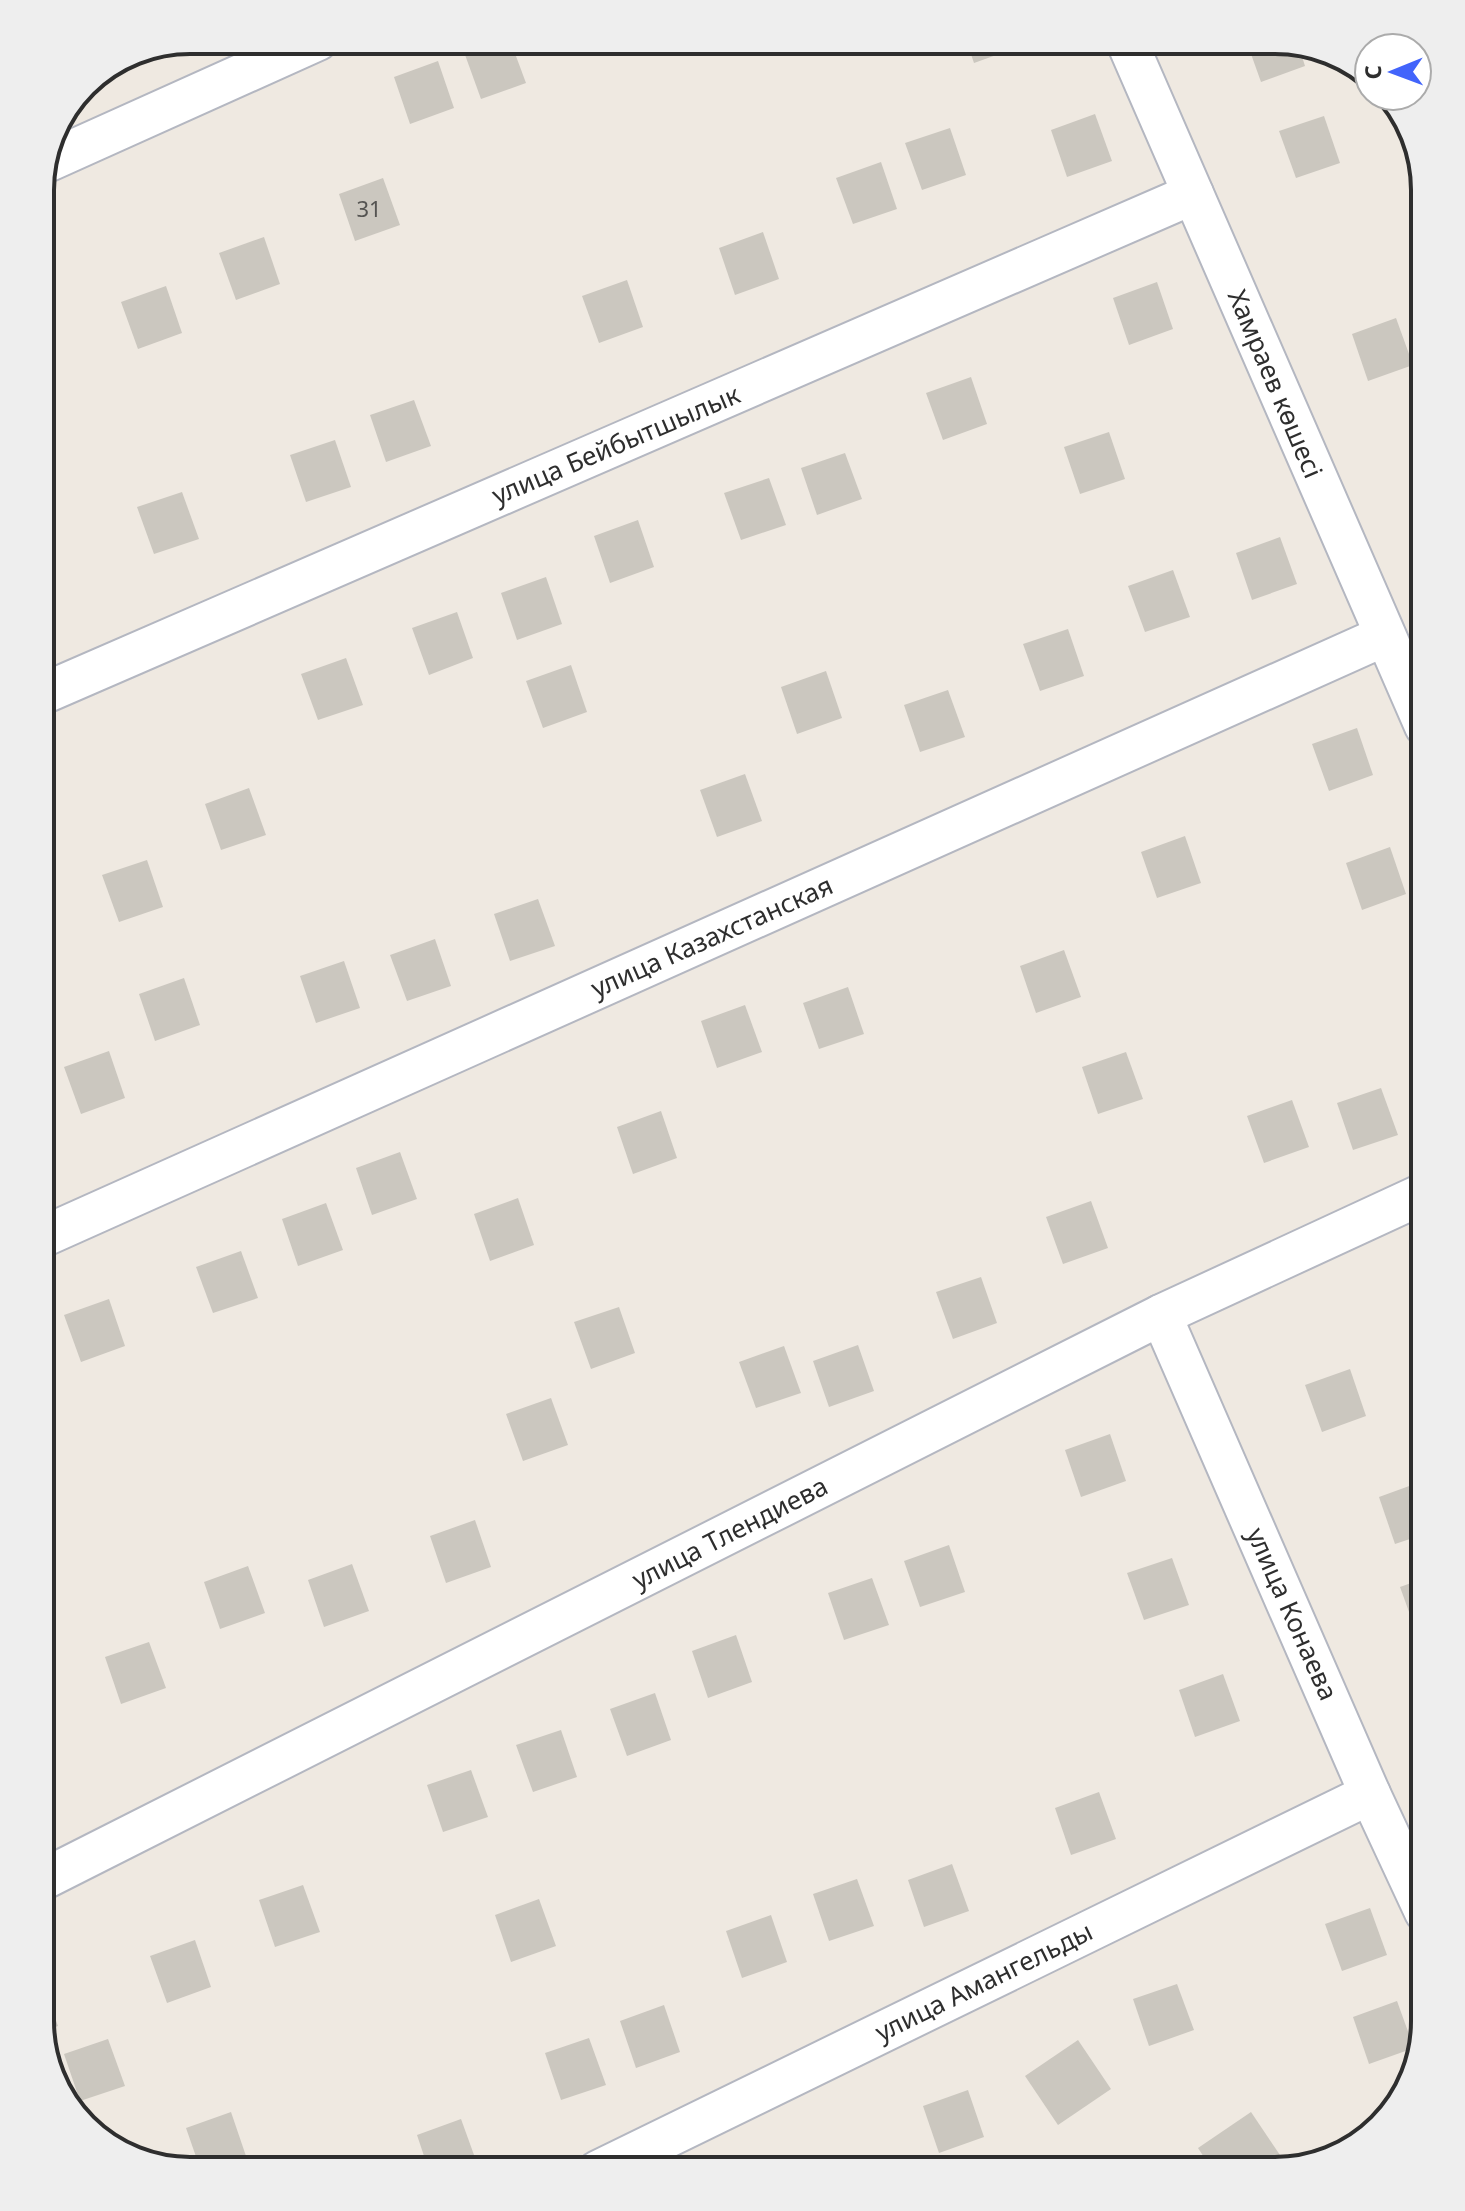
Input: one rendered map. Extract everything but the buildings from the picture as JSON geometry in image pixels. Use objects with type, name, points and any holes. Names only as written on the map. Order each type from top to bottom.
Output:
[{"type":"street","points":[[59,157],[287,54]]},
{"type":"street","name":"Хамраев көшесі","points":[[1132,54],[1411,695]]},
{"type":"street","name":"улица Бейбытшылык","points":[[54,689],[1193,194]]},
{"type":"street","name":"улица Казахстанская","points":[[54,1232],[1384,636]]},
{"type":"street","name":"улица Тлендиева","points":[[54,1874],[1161,1315],[1411,1199]]},
{"type":"street","name":"улица Конаева","points":[[1161,1315],[1411,1882]]},
{"type":"street","name":"улица Амангельды","points":[[627,2157],[1370,1794]]}]
